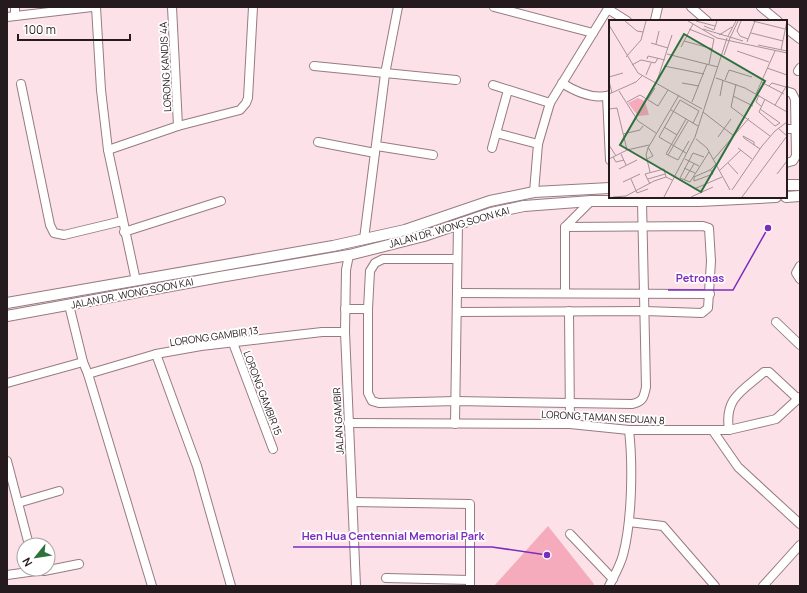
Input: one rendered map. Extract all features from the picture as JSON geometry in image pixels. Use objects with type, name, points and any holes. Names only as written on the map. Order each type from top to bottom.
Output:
[{"type":"main road","points":[[787,185],[800,185]]},
{"type":"main road","name":"JALAN DR. WONG SOON KAI","points":[[7,303],[364,239],[405,230],[490,201],[534,192],[609,188]]},
{"type":"main road","points":[[787,196],[800,196]]},
{"type":"main road","name":"JALAN DR. WONG SOON KAI","points":[[7,316],[220,276],[349,255],[424,236],[491,212],[524,206],[591,201],[699,201],[757,198]]},
{"type":"street","points":[[15,7],[11,17],[92,7]]},
{"type":"street","points":[[96,7],[101,90],[108,150],[124,232],[136,281]]},
{"type":"street","name":"LORONG KANDIS 4A","points":[[172,7],[178,126]]},
{"type":"street","points":[[108,150],[178,126],[240,110],[248,98],[253,7]]},
{"type":"street","points":[[364,239],[385,74],[398,7]]},
{"type":"street","points":[[494,7],[593,33]]},
{"type":"street","points":[[656,20],[658,7]]},
{"type":"street","points":[[690,7],[707,20]]},
{"type":"street","points":[[761,7],[777,20]]},
{"type":"street","points":[[534,192],[538,144],[550,103],[608,8],[625,20]]},
{"type":"street","points":[[787,29],[800,39]]},
{"type":"street","points":[[314,66],[456,80]]},
{"type":"street","points":[[21,84],[50,225],[54,233],[64,234],[122,221]]},
{"type":"street","points":[[562,84],[582,94],[593,96],[608,95],[609,113]]},
{"type":"street","points":[[493,85],[550,103]]},
{"type":"street","points":[[492,148],[508,90]]},
{"type":"street","points":[[789,92],[795,99],[796,156],[790,162]]},
{"type":"street","points":[[787,129],[795,129]]},
{"type":"street","points":[[496,133],[538,144]]},
{"type":"street","points":[[318,142],[433,156]]},
{"type":"street","points":[[124,232],[221,201]]},
{"type":"street","points":[[565,293],[564,227],[591,201]]},
{"type":"street","points":[[457,259],[383,259],[370,270],[368,309],[368,393],[370,400],[379,403],[456,401],[632,404],[640,402],[644,397],[646,387],[642,201]]},
{"type":"street","points":[[455,424],[458,224]]},
{"type":"street","points":[[457,312],[645,311],[702,313],[706,311],[709,305],[710,294],[711,261],[709,228],[703,226],[564,227]]},
{"type":"street","name":"JALAN GAMBIR","points":[[349,255],[346,270],[345,309],[340,332],[353,502],[354,586]]},
{"type":"street","points":[[800,266],[796,273],[800,279]]},
{"type":"street","points":[[457,293],[710,294]]},
{"type":"street","points":[[69,305],[83,362],[132,514],[152,586]]},
{"type":"street","points":[[345,309],[368,309]]},
{"type":"street","points":[[569,311],[570,424]]},
{"type":"street","points":[[776,322],[800,345]]},
{"type":"street","name":"LORONG GAMBIR 13","points":[[88,374],[156,354],[201,346],[322,332],[340,332]]},
{"type":"street","name":"LORONG GAMBIR 15","points":[[233,343],[274,449]]},
{"type":"street","points":[[156,354],[197,466],[231,586]]},
{"type":"street","points":[[7,383],[83,362]]},
{"type":"street","points":[[729,430],[727,419],[728,409],[733,400],[764,372],[770,372],[799,398]]},
{"type":"street","name":"LORONG TAMAN SEDUAN 8","points":[[348,423],[570,424],[629,430],[713,431],[729,430],[776,418],[799,398]]},
{"type":"street","points":[[570,534],[611,582],[623,554],[629,522],[631,445],[629,430]]},
{"type":"street","points":[[713,431],[738,467],[800,524]]},
{"type":"street","points":[[7,461],[27,537]]},
{"type":"street","points":[[18,503],[59,491]]},
{"type":"street","points":[[353,502],[470,504],[470,583],[386,578]]},
{"type":"street","points":[[629,522],[663,526],[715,586]]},
{"type":"street","points":[[763,586],[800,545]]},
{"type":"street","points":[[56,569],[79,564]]},
{"type":"shaded area","points":[[548,526],[594,584],[593,586],[494,586]]},
{"type":"place","name":"Petronas","points":[[768,228]]},
{"type":"place","name":"Hen Hua Centennial Memorial Park","points":[[547,555]]}]
